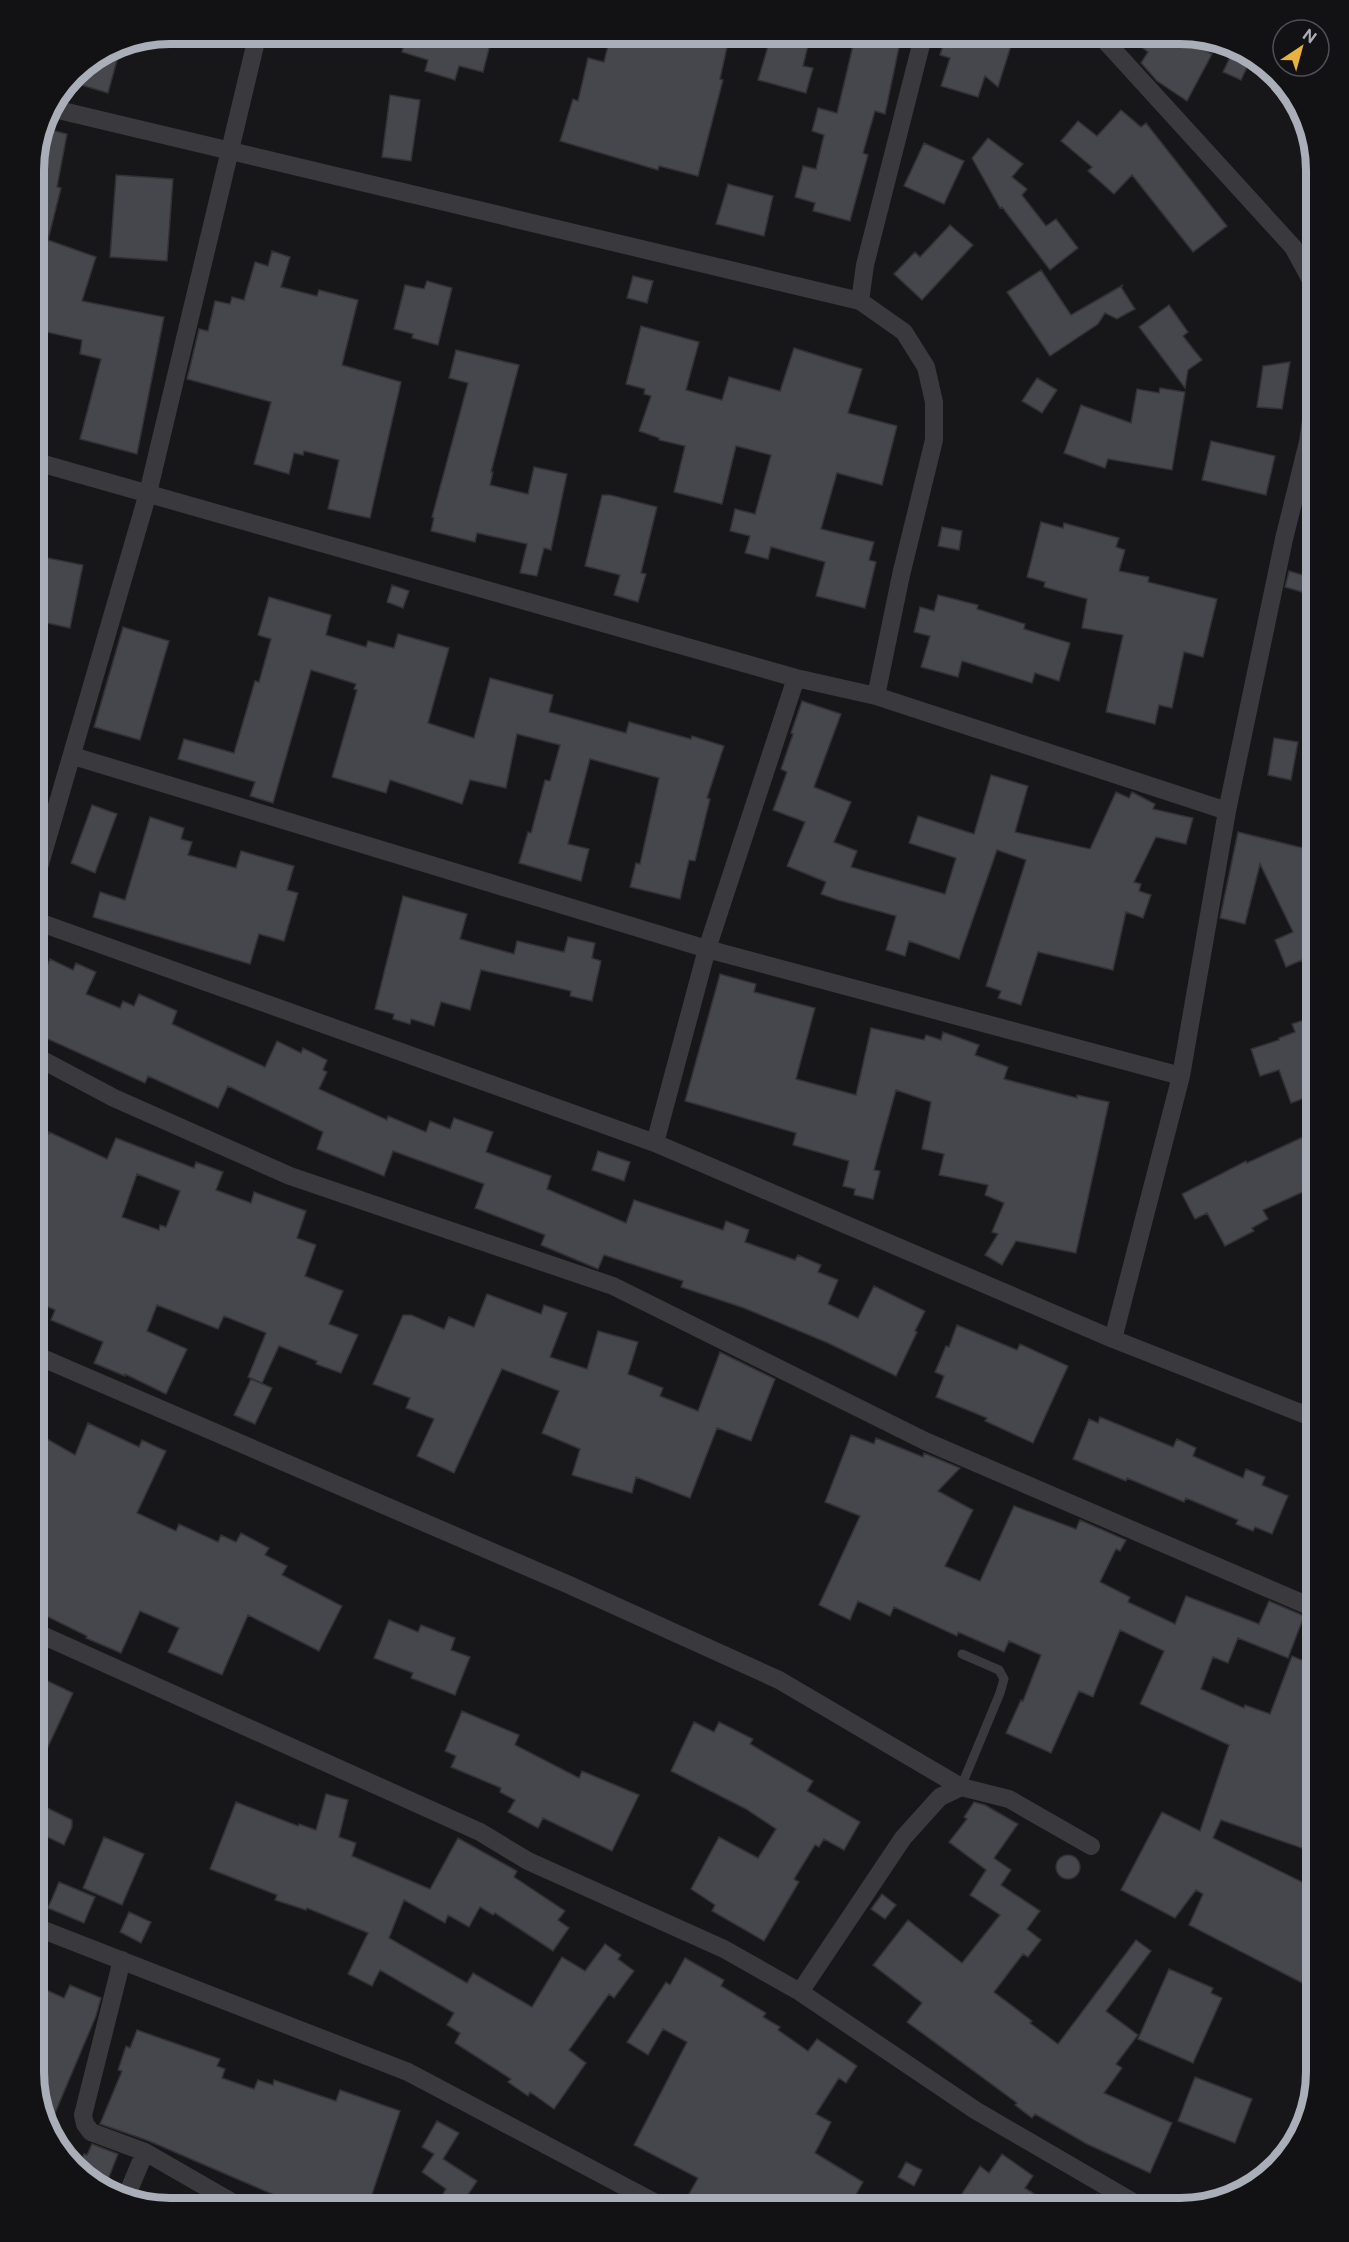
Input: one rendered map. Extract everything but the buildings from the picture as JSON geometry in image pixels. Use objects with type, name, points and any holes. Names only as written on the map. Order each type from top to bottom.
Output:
[{"type":"street","points":[[44,852],[147,493],[255,44]]},
{"type":"street","points":[[860,301],[865,265],[921,44]]},
{"type":"street","points":[[1108,44],[1293,247],[1306,271]]},
{"type":"street","points":[[58,110],[860,301],[904,332],[926,367],[934,402],[934,440],[900,575],[876,696]]},
{"type":"street","points":[[1113,1339],[1181,1076],[1227,811],[1284,539],[1306,450]]},
{"type":"street","points":[[44,464],[796,678],[876,696],[1227,811]]},
{"type":"street","points":[[655,1143],[708,949],[796,678]]},
{"type":"street","points":[[73,756],[708,949],[1181,1076]]},
{"type":"street","points":[[44,924],[655,1143],[1113,1339],[1306,1415]]},
{"type":"street","points":[[44,1061],[114,1098],[290,1176],[613,1286],[925,1441],[1306,1605]]},
{"type":"street","points":[[44,1359],[567,1584],[779,1680],[961,1787],[1009,1799],[1091,1846]]},
{"type":"street","points":[[44,1637],[480,1833],[528,1861],[724,1949],[800,1992],[975,2110],[1126,2198]]},
{"type":"street","points":[[800,1992],[903,1838],[940,1797],[961,1787]]},
{"type":"street","points":[[44,1930],[408,2072],[646,2198]]},
{"type":"street","points":[[122,1960],[83,2115],[85,2124],[91,2132],[145,2152],[225,2198]]},
{"type":"street","points":[[128,2192],[145,2152]]},
{"type":"lane","points":[[961,1787],[1000,1694],[1004,1679],[999,1670],[962,1654]]}]
